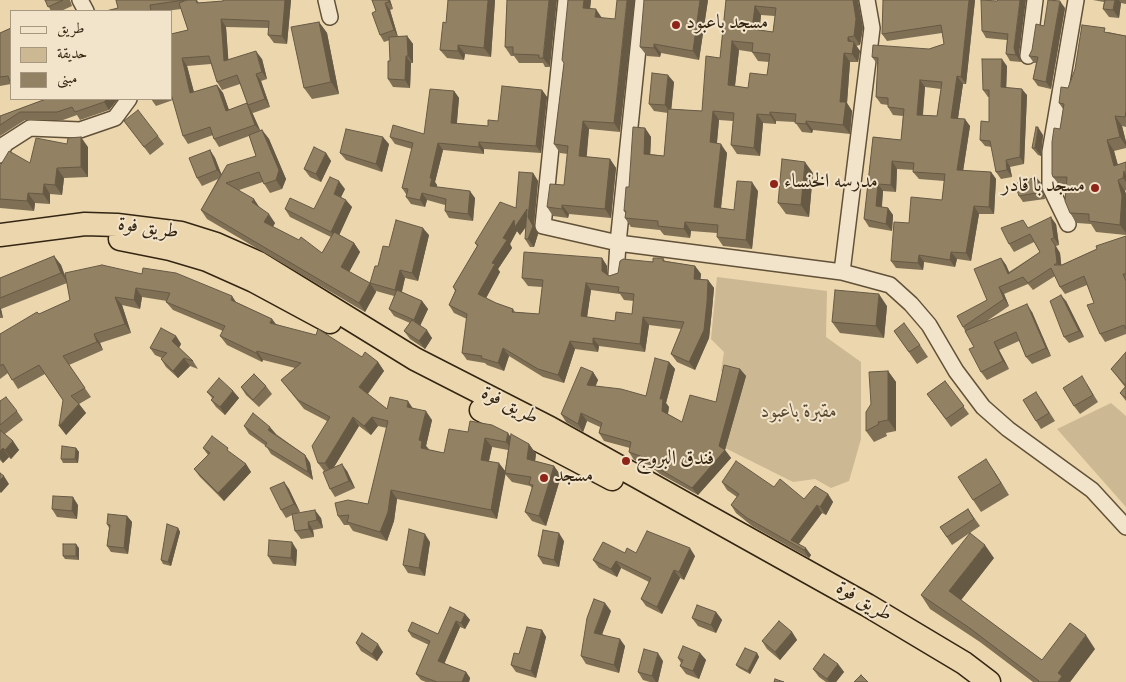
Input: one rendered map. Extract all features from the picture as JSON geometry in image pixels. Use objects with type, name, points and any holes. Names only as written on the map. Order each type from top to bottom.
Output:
[{"type":"highway","name":"طريق فوة","points":[[0,235],[85,224],[117,225],[181,233],[216,244],[332,323],[416,374],[791,575],[865,618],[963,682]]},
{"type":"highway","name":"طريق فوة","points":[[0,250],[81,237],[117,239],[179,252],[257,272],[415,359],[550,428],[867,605],[964,663],[989,682]]},
{"type":"street","points":[[326,0],[330,17]]},
{"type":"street","points":[[566,0],[543,226],[618,242],[842,272],[890,285],[911,304],[929,325],[956,371],[983,407],[1008,429],[1092,490],[1126,527]]},
{"type":"street","points":[[616,275],[643,0]]},
{"type":"street","points":[[842,272],[872,28],[867,0]]},
{"type":"street","points":[[1028,56],[1034,0]]},
{"type":"street","points":[[1068,224],[1050,187],[1050,152],[1076,0]]},
{"type":"street","points":[[0,155],[6,144],[30,128],[80,130],[115,118],[128,100]]},
{"type":"green space","name":"مقبرة باعبود","points":[[717,277],[827,291],[826,337],[861,362],[861,439],[849,481],[831,488],[815,479],[793,482],[723,447],[744,377],[721,371],[724,352],[711,339]]},
{"type":"green space","points":[[1111,403],[1126,416],[1126,507],[1057,429]]},
{"type":"building","points":[[45,0],[63,0],[48,7]]},
{"type":"building","points":[[116,0],[184,0],[150,5],[151,10],[110,10],[118,8]]},
{"type":"building","points":[[187,0],[196,0],[197,3],[223,0],[285,0],[282,36],[268,35],[269,21],[221,19],[224,61],[256,51],[262,72],[256,74],[265,99],[248,105],[237,75],[217,82],[209,56],[182,58],[190,93],[217,85],[226,111],[247,103],[255,125],[214,139],[210,127],[183,136],[172,98],[172,34],[188,30],[179,3]]},
{"type":"building","points":[[372,0],[388,0],[389,2],[385,3],[394,30],[380,35],[372,13],[376,11]]},
{"type":"building","points":[[448,0],[488,0],[484,48],[458,45],[458,51],[440,50],[443,22],[446,23]]},
{"type":"building","points":[[507,0],[549,0],[543,58],[539,58],[539,55],[513,54],[513,47],[505,47]]},
{"type":"building","points":[[568,0],[584,0],[583,8],[596,9],[595,17],[615,19],[617,0],[627,0],[614,123],[583,121],[579,156],[610,159],[605,209],[562,205],[562,209],[547,207],[550,184],[564,185],[568,146],[554,144],[564,63],[562,60]]},
{"type":"building","name":"مسجد باعبود","points":[[644,0],[700,0],[693,51],[654,44],[654,48],[640,47]]},
{"type":"building","points":[[726,0],[853,0],[856,19],[854,36],[848,37],[848,41],[854,42],[852,54],[844,53],[840,102],[846,102],[843,125],[806,121],[806,124],[795,123],[796,114],[770,112],[770,115],[757,114],[754,148],[731,145],[734,113],[713,111],[710,142],[721,144],[714,207],[734,210],[737,181],[752,182],[746,240],[717,237],[718,225],[685,222],[684,229],[658,226],[658,221],[625,218],[626,187],[629,187],[633,127],[645,128],[644,154],[664,156],[668,109],[702,111],[706,56],[720,58]],"holes":[[[755,6],[776,8],[773,32],[752,29]],[[732,41],[753,43],[752,52],[770,54],[767,75],[750,73],[748,88],[728,85]]]},
{"type":"building","points":[[883,0],[969,0],[961,77],[957,76],[951,118],[965,119],[957,170],[991,172],[989,207],[974,206],[966,253],[951,252],[950,260],[919,255],[918,263],[891,261],[894,222],[909,223],[911,197],[942,200],[945,174],[913,172],[914,163],[892,161],[891,185],[878,184],[876,206],[888,208],[886,224],[864,219],[873,137],[901,140],[904,109],[888,107],[888,98],[876,97],[878,58],[872,57],[873,45],[929,49],[944,44],[941,25],[882,34]],"holes":[[[920,80],[942,82],[937,116],[917,115]]]},
{"type":"building","points":[[981,0],[1020,0],[1014,48],[1016,55],[1006,54],[1008,34],[982,31]]},
{"type":"building","points":[[1048,0],[1060,1],[1046,82],[1033,79],[1038,57],[1029,56],[1032,50],[1036,24],[1044,26]]},
{"type":"building","points":[[1105,0],[1115,0],[1113,10],[1103,9]]},
{"type":"building","points":[[319,22],[331,82],[304,88],[291,27]]},
{"type":"building","points":[[1082,25],[1105,28],[1104,32],[1126,36],[1125,117],[1115,116],[1120,137],[1107,140],[1114,166],[1126,162],[1126,176],[1124,171],[1123,178],[1118,180],[1122,196],[1120,225],[1089,221],[1089,214],[1070,213],[1065,201],[1067,177],[1053,177],[1052,174],[1054,128],[1060,129],[1064,104],[1059,103],[1061,87],[1068,88],[1075,69]]},
{"type":"building","points":[[10,28],[10,82],[8,76],[0,77],[0,33]]},
{"type":"building","points":[[407,36],[408,56],[406,56],[405,80],[388,79],[388,61],[390,61],[389,37]]},
{"type":"building","points":[[982,59],[1002,59],[1001,87],[1022,89],[1020,157],[1006,160],[1007,170],[996,172],[990,141],[980,140],[981,121],[989,122],[989,90],[983,90]]},
{"type":"building","points":[[652,73],[668,75],[665,105],[649,104]]},
{"type":"building","points":[[502,86],[542,90],[536,146],[479,142],[479,147],[438,143],[430,186],[470,191],[468,214],[445,211],[446,199],[422,193],[420,200],[406,197],[408,189],[402,188],[413,143],[390,137],[393,125],[424,134],[430,89],[454,91],[451,123],[488,126],[488,120],[498,121]]},
{"type":"building","points":[[43,100],[106,100],[75,112],[72,107],[57,112],[20,112],[0,125],[0,116]]},
{"type":"building","points":[[138,110],[158,136],[144,147],[124,121]]},
{"type":"building","points":[[1036,127],[1038,127],[1035,148],[1032,148]]},
{"type":"building","points":[[346,129],[383,137],[376,164],[340,153]]},
{"type":"building","points":[[262,130],[279,170],[276,180],[264,184],[259,172],[226,183],[254,199],[252,202],[269,214],[264,222],[299,240],[301,237],[322,253],[334,232],[354,243],[341,267],[370,283],[359,303],[201,210],[227,165],[256,156],[249,135]]},
{"type":"building","points":[[81,137],[81,167],[57,168],[55,185],[44,184],[43,194],[28,193],[27,201],[0,199],[0,166],[9,151],[30,163],[36,138],[67,144],[68,138]]},
{"type":"building","points":[[314,147],[326,153],[316,174],[304,169]]},
{"type":"building","points":[[210,150],[217,170],[197,178],[189,158]]},
{"type":"building","points":[[782,159],[805,162],[801,205],[778,203]]},
{"type":"building","points":[[519,172],[533,173],[528,217],[533,226],[528,239],[525,239],[527,209],[515,227],[514,220],[503,238],[507,240],[492,263],[495,264],[478,294],[513,309],[512,312],[539,314],[543,280],[522,278],[524,252],[602,258],[602,271],[609,276],[618,273],[620,261],[623,259],[653,262],[653,258],[663,258],[663,261],[695,266],[694,279],[708,280],[707,302],[704,330],[689,362],[671,354],[684,322],[643,317],[640,344],[593,338],[593,344],[570,341],[558,375],[538,369],[503,348],[498,363],[481,358],[482,356],[462,353],[467,314],[449,305],[456,290],[453,287],[478,245],[475,243],[500,202],[516,208]],"holes":[[[586,283],[619,287],[618,292],[634,294],[632,314],[616,312],[615,321],[581,316]]]},
{"type":"building","points":[[330,177],[339,181],[334,194],[346,200],[331,232],[285,209],[290,198],[314,209]]},
{"type":"building","points":[[1036,177],[1041,192],[1019,196],[1015,184]]},
{"type":"building","points":[[1051,217],[1054,238],[1051,239],[1055,245],[1057,263],[1054,265],[1062,265],[1097,249],[1096,246],[1126,236],[1126,274],[1123,274],[1126,281],[1126,329],[1124,325],[1100,334],[1087,305],[1094,303],[1084,276],[1060,287],[1051,268],[1028,283],[1023,277],[999,287],[1004,299],[963,327],[957,316],[987,300],[974,269],[1001,258],[1008,274],[1040,252],[1030,234],[1009,244],[1001,228],[1023,220],[1028,228]]},
{"type":"building","points":[[396,220],[423,228],[412,273],[400,270],[395,290],[370,283],[375,266],[378,266],[383,246],[389,247]]},
{"type":"building","points":[[54,256],[61,273],[0,298],[0,278]]},
{"type":"building","points":[[102,265],[142,274],[143,268],[176,273],[232,296],[231,300],[272,319],[270,323],[316,335],[318,329],[362,357],[365,352],[378,362],[359,387],[387,409],[390,397],[408,401],[407,407],[426,411],[419,440],[422,441],[421,448],[444,453],[449,429],[468,432],[470,421],[492,425],[508,433],[506,442],[485,438],[481,460],[499,463],[491,510],[391,490],[388,512],[380,532],[347,522],[349,515],[338,516],[335,503],[348,500],[368,504],[388,421],[372,417],[364,426],[353,417],[325,463],[318,463],[312,446],[330,417],[298,400],[281,380],[301,363],[257,351],[256,353],[220,336],[225,326],[166,302],[170,293],[136,288],[134,300],[115,297],[125,324],[94,334],[97,342],[63,356],[85,388],[71,396],[79,404],[59,426],[63,400],[39,365],[12,380],[3,364],[0,366],[0,334],[37,312],[39,314],[70,300],[65,273]]},
{"type":"building","points":[[397,290],[422,301],[414,320],[389,309]]},
{"type":"building","points":[[835,290],[879,294],[876,326],[832,322]]},
{"type":"building","points":[[1061,295],[1079,331],[1064,337],[1050,301]]},
{"type":"building","points":[[1027,304],[1046,348],[1026,357],[1016,332],[994,342],[1003,361],[981,372],[969,349],[974,347],[965,331]]},
{"type":"building","points":[[412,320],[427,330],[419,341],[404,331]]},
{"type":"building","points":[[904,323],[920,345],[909,352],[894,331]]},
{"type":"building","points":[[161,328],[176,336],[172,341],[193,361],[184,358],[173,371],[161,359],[167,353],[150,348]]},
{"type":"building","points":[[1126,352],[1126,386],[1111,369]]},
{"type":"building","points":[[655,358],[669,362],[660,399],[663,399],[662,411],[682,422],[690,395],[716,402],[724,365],[740,369],[719,446],[725,450],[692,488],[654,466],[643,457],[629,452],[631,442],[599,433],[602,423],[581,413],[578,424],[561,414],[581,367],[593,372],[587,385],[621,389],[646,396]]},
{"type":"building","points":[[888,371],[888,420],[878,422],[879,424],[866,431],[866,412],[871,404],[869,372]]},
{"type":"building","points":[[254,374],[266,386],[253,400],[241,387]]},
{"type":"building","points":[[1082,376],[1093,395],[1074,406],[1063,388]]},
{"type":"building","points":[[219,378],[233,391],[220,407],[211,400],[214,397],[207,392]]},
{"type":"building","points":[[945,381],[964,406],[946,419],[927,394]]},
{"type":"building","points":[[1126,386],[1126,398],[1120,393]]},
{"type":"building","points":[[1036,392],[1049,413],[1036,421],[1023,400]]},
{"type":"building","points":[[6,397],[17,411],[0,425],[0,401]]},
{"type":"building","points":[[253,413],[270,427],[268,430],[305,455],[308,472],[265,446],[267,443],[244,426]]},
{"type":"building","points":[[0,430],[13,441],[5,450],[3,448],[0,451]]},
{"type":"building","points":[[511,434],[529,444],[527,459],[554,466],[539,516],[525,512],[533,485],[529,484],[531,477],[505,473]]},
{"type":"building","points":[[212,436],[246,464],[218,493],[194,469],[210,453],[203,448]]},
{"type":"building","points":[[62,446],[76,448],[75,459],[61,459]]},
{"type":"building","points":[[986,459],[1001,483],[973,500],[958,477]]},
{"type":"building","points":[[736,461],[774,487],[780,479],[804,499],[815,486],[828,494],[820,507],[817,505],[791,540],[806,548],[804,550],[747,518],[731,505],[739,494],[722,482]]},
{"type":"building","points":[[342,464],[349,481],[330,489],[323,472]]},
{"type":"building","points":[[284,482],[294,504],[281,510],[270,488]]},
{"type":"building","points":[[53,496],[73,497],[72,511],[52,509]]},
{"type":"building","points":[[968,509],[974,519],[947,537],[940,527]]},
{"type":"building","points":[[315,510],[317,520],[308,522],[309,529],[295,531],[292,514]]},
{"type":"building","points":[[108,514],[127,516],[124,548],[107,546],[110,525],[107,524]]},
{"type":"building","points":[[167,524],[178,528],[168,562],[161,560]]},
{"type":"building","points":[[409,529],[425,534],[419,568],[403,565]]},
{"type":"building","points":[[543,530],[559,533],[554,560],[538,556]]},
{"type":"building","points":[[647,531],[690,548],[679,572],[674,570],[657,607],[641,599],[651,578],[616,561],[611,569],[593,560],[603,542],[625,553],[627,548],[636,553]]},
{"type":"building","points":[[970,533],[985,545],[949,591],[1042,660],[1070,623],[1086,635],[1058,673],[1062,676],[1058,682],[1038,682],[971,629],[921,595]]},
{"type":"building","points":[[269,540],[292,542],[291,558],[268,556]]},
{"type":"building","points":[[63,544],[76,544],[76,556],[63,556]]},
{"type":"building","points":[[594,599],[605,603],[594,633],[620,639],[614,665],[581,656],[587,618]]},
{"type":"building","points":[[697,605],[716,612],[711,625],[692,618]]},
{"type":"building","points":[[450,607],[465,614],[461,623],[456,621],[438,661],[466,672],[462,682],[437,682],[416,674],[430,641],[408,631],[412,622],[438,634]]},
{"type":"building","points":[[779,621],[792,632],[775,652],[762,641]]},
{"type":"building","points":[[527,627],[542,630],[531,671],[511,665],[514,653],[519,654]]},
{"type":"building","points":[[362,633],[378,644],[372,654],[356,643]]},
{"type":"building","points":[[683,646],[700,653],[693,671],[680,666],[683,660],[678,658]]},
{"type":"building","points":[[745,648],[757,653],[748,671],[736,665]]},
{"type":"building","points":[[644,649],[658,653],[652,676],[638,672]]},
{"type":"building","points":[[824,654],[838,664],[827,679],[813,669]]},
{"type":"building","points":[[861,675],[868,682],[854,682]]},
{"type":"place","name":"مسجد باعبود","points":[[676,25]]},
{"type":"place","name":"مدرسه الخنساء","points":[[774,184]]},
{"type":"place","name":"مسجد با قادر","points":[[1095,188]]},
{"type":"place","name":"فندق البروج","points":[[626,461]]},
{"type":"place","name":"مسجد","points":[[544,478]]}]
